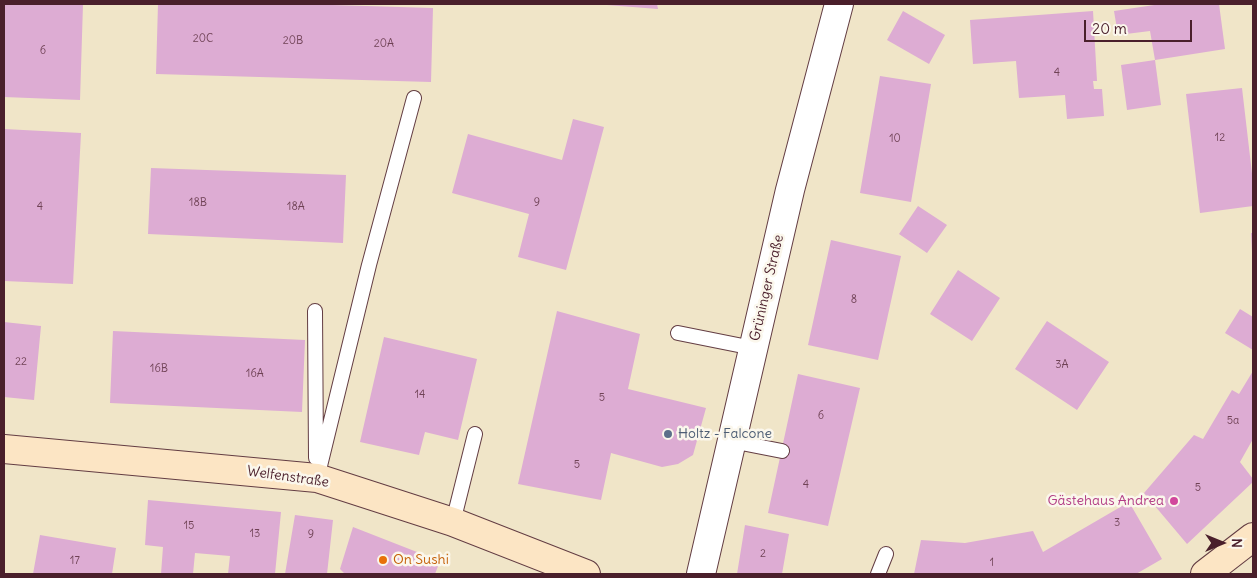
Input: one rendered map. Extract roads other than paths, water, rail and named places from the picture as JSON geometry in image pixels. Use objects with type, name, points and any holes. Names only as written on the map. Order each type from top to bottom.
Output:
[{"type":"street","name":"Grüninger Straße","points":[[701,574],[790,190],[839,4]]},
{"type":"street","name":"Welfenstraße","points":[[4,449],[317,478],[453,522],[586,574]]},
{"type":"street","points":[[1204,574],[1253,537]]},
{"type":"lane","points":[[317,478],[369,264],[414,98]]},
{"type":"lane","points":[[315,311],[317,478]]},
{"type":"lane","points":[[678,333],[753,348]]},
{"type":"lane","points":[[453,522],[475,434]]},
{"type":"lane","points":[[731,441],[782,450]]},
{"type":"lane","points":[[878,574],[886,554]]},
{"type":"place","name":"Holtz - Falcone","points":[[668,434]]},
{"type":"place","name":"Gästehaus Andrea","points":[[1174,501]]},
{"type":"place","name":"On Sushi","points":[[383,560]]}]
